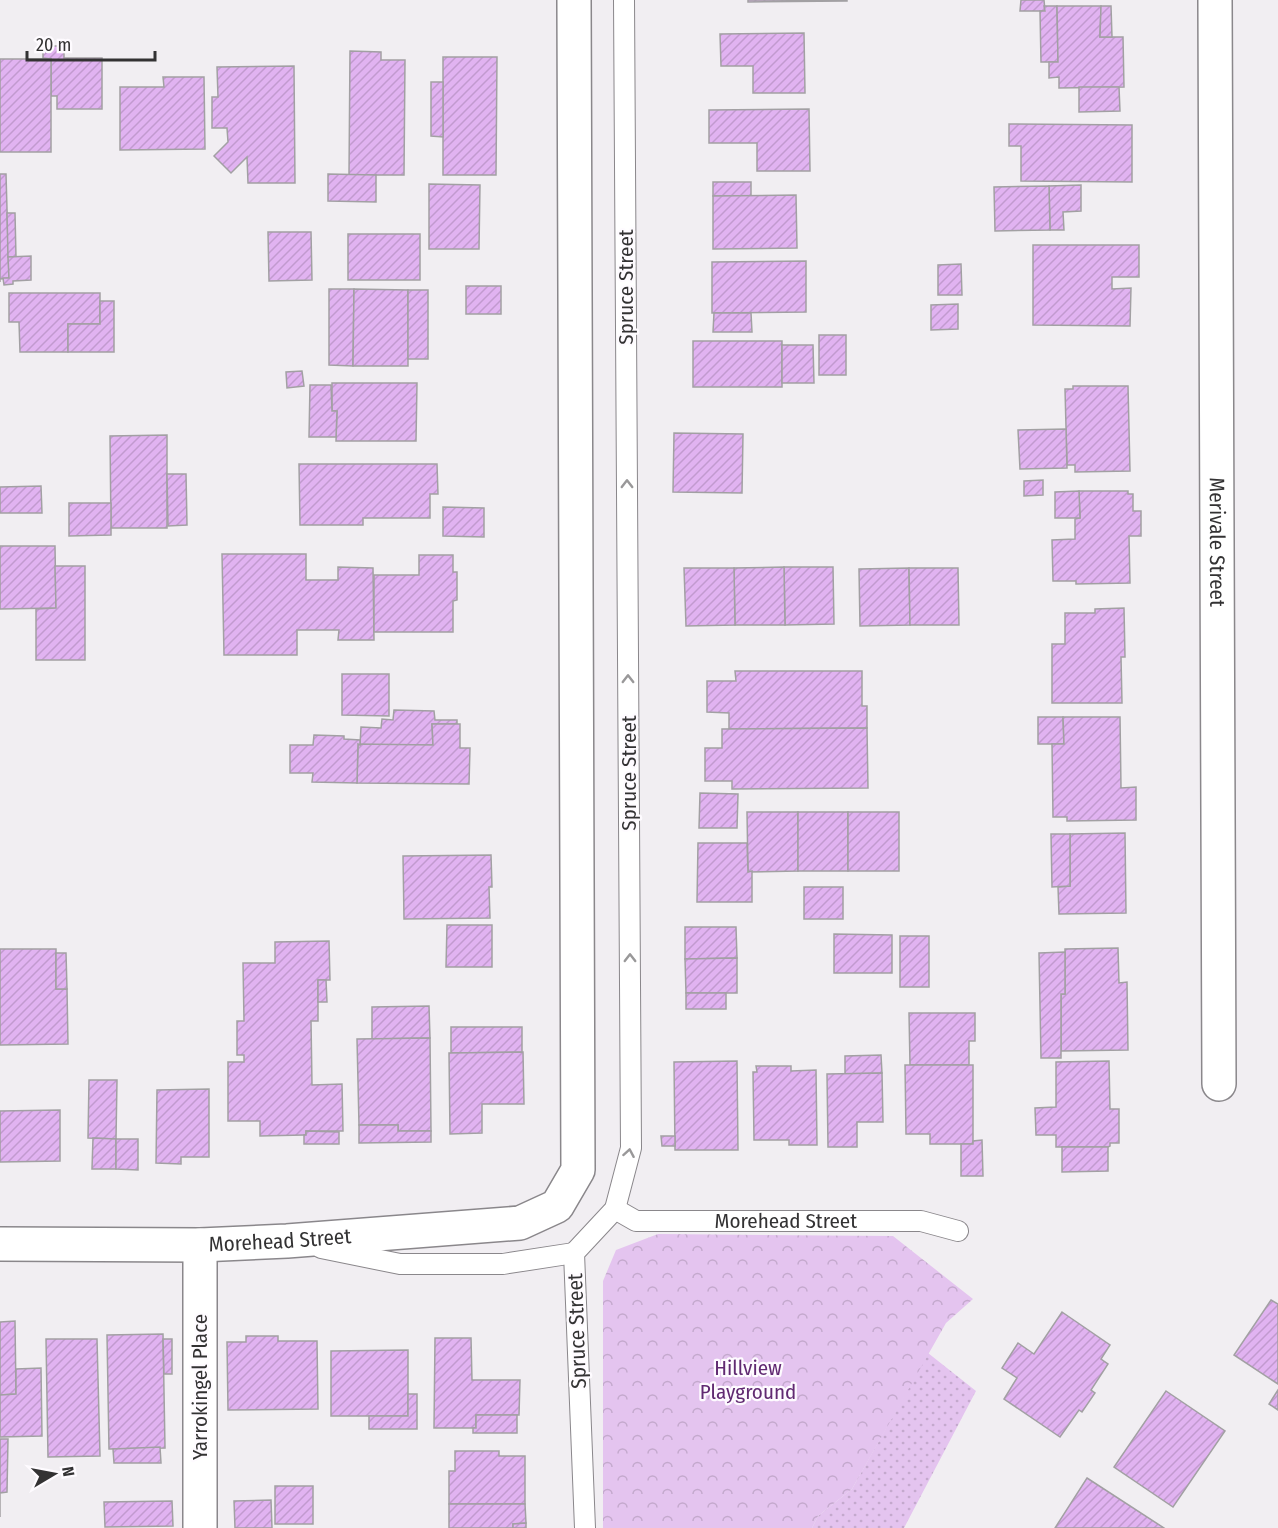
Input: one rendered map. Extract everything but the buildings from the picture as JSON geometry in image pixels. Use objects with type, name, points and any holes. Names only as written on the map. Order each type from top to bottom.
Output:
[{"type":"street","name":"Morehead Street","points":[[0,1244],[200,1245],[287,1241],[520,1223],[557,1206],[578,1170],[574,0]]},
{"type":"street","name":"Merivale Street","points":[[1215,0],[1220,1084]]},
{"type":"street","name":"Yarrokingel Place","points":[[200,1245],[200,1528]]},
{"type":"lane","name":"Spruce Street","points":[[585,1528],[574,1253],[615,1209],[631,1148],[624,0]]},
{"type":"lane","name":"Morehead Street","points":[[615,1209],[636,1221],[921,1221],[957,1231]]},
{"type":"lane","points":[[287,1241],[400,1264],[503,1264],[574,1253]]},
{"type":"green space","name":"Hillview Playground","points":[[658,1234],[893,1236],[973,1299],[946,1323],[852,1489],[818,1516],[812,1528],[603,1528],[603,1281],[616,1250]]},
{"type":"green space","points":[[928,1353],[976,1391],[904,1528],[812,1528],[818,1516],[852,1489]]}]
